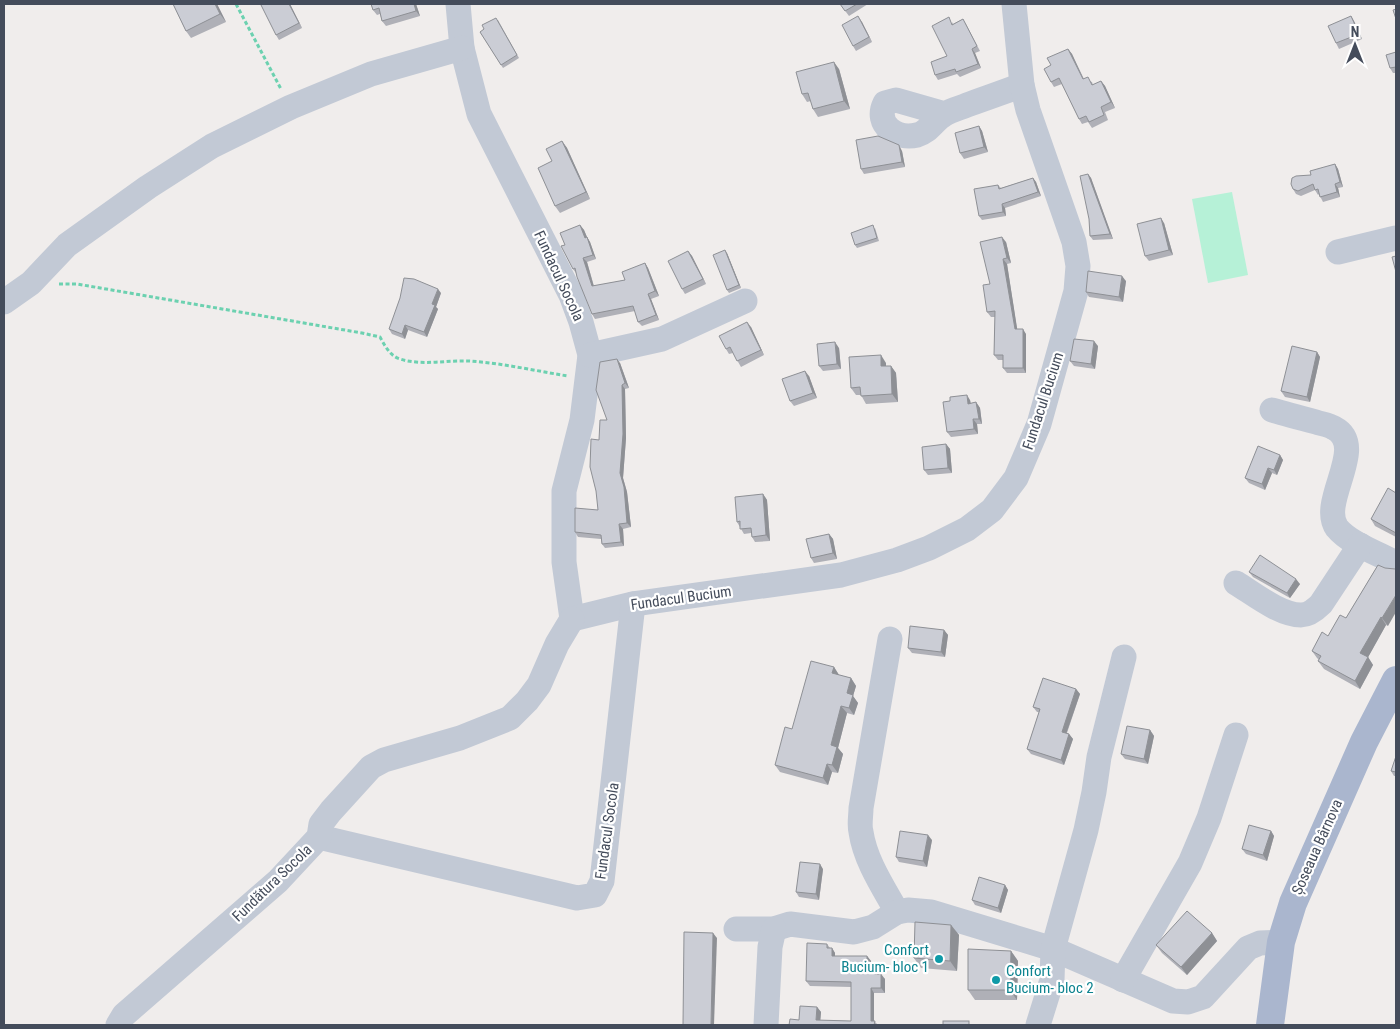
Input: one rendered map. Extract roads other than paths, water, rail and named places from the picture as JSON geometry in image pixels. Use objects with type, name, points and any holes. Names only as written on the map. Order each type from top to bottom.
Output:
[{"type":"main road","name":"Șoseaua Bârnova","points":[[1270,1025],[1281,942],[1293,903],[1364,742],[1396,680]]},
{"type":"street","name":"Fundacul Socola","points":[[458,4],[462,48],[479,114],[571,295],[581,322],[588,367],[582,420],[564,491],[564,562],[572,619]]},
{"type":"street","name":"Fundacul Bucium","points":[[572,619],[634,604],[841,575],[897,560],[929,548],[967,528],[992,510],[1016,478],[1039,424],[1076,291],[1078,266],[1074,242],[1028,110],[1022,85],[1014,4]]},
{"type":"street","points":[[4,302],[31,283],[66,245],[148,187],[212,146],[291,107],[371,74],[462,48]]},
{"type":"street","points":[[945,114],[1022,85]]},
{"type":"street","points":[[1338,252],[1396,238]]},
{"type":"street","points":[[588,367],[662,339],[746,301]]},
{"type":"street","points":[[1272,410],[1334,427],[1344,435],[1347,445],[1346,454],[1334,504],[1336,526],[1360,545],[1396,563]]},
{"type":"street","points":[[1236,583],[1284,611],[1302,615],[1313,611],[1321,604],[1360,545]]},
{"type":"street","name":"Fundacul Socola","points":[[319,837],[577,898],[595,895],[602,881],[634,604]]},
{"type":"street","name":"Fundătura Socola","points":[[118,1025],[124,1015],[278,881],[319,837],[321,824],[371,767],[384,760],[460,738],[510,718],[539,685],[557,644],[572,619]]},
{"type":"street","points":[[890,640],[861,808],[860,830],[864,846],[897,912]]},
{"type":"street","points":[[1038,1025],[1045,1008],[1052,980],[1053,949],[1086,830],[1094,792],[1098,757],[1124,657]]},
{"type":"street","points":[[1123,980],[1190,863],[1209,818],[1236,735]]},
{"type":"street","points":[[736,929],[774,929],[790,924],[854,932],[873,927],[897,912],[908,910],[931,912],[1053,949],[1174,1001],[1188,1002],[1203,997],[1248,948],[1260,943],[1281,942]]},
{"type":"street","points":[[766,1025],[770,947],[774,929]]},
{"type":"place","name":"Confort Bucium- bloc 1","points":[[939,959]]},
{"type":"place","name":"Confort Bucium- bloc 2","points":[[996,980]]}]
